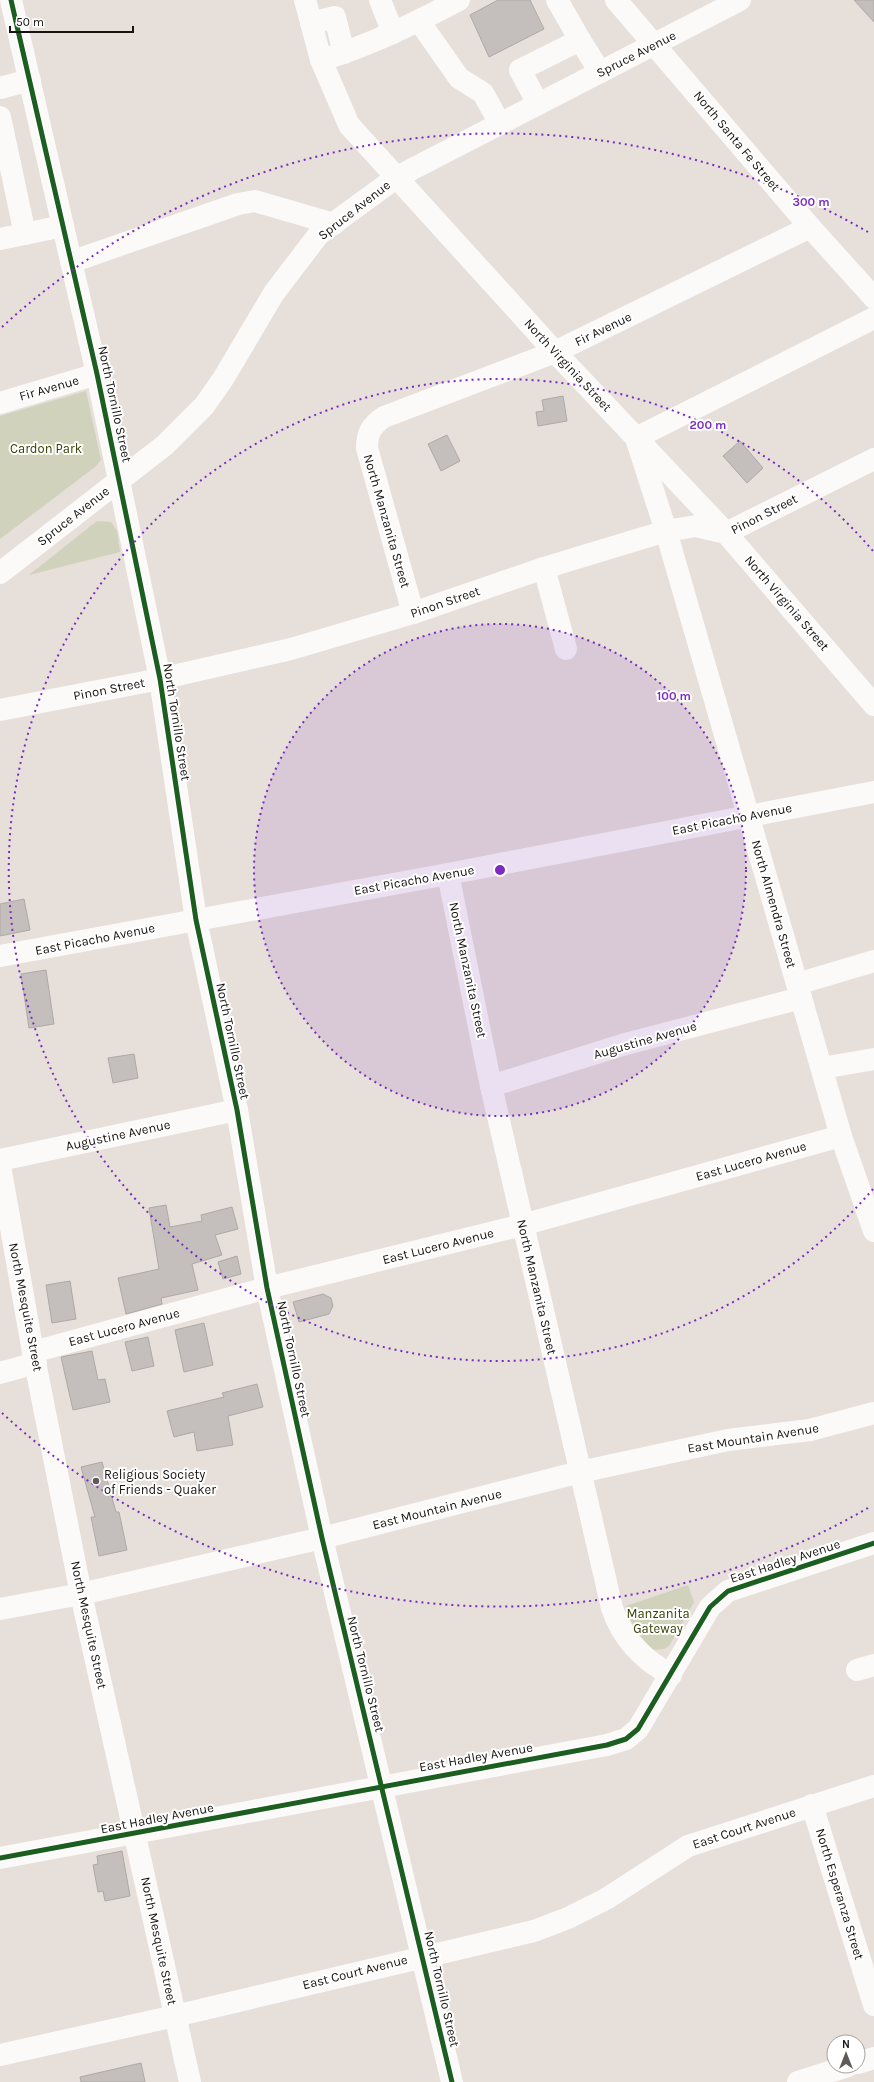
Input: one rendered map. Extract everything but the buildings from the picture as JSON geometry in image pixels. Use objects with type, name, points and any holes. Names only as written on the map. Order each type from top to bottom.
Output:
[{"type":"street","name":"North Tornillo Street","points":[[11,0],[97,374],[120,479],[160,679],[196,920],[237,1110],[267,1288],[322,1538],[452,2082]]},
{"type":"street","name":"North Virginia Street","points":[[305,0],[321,60],[349,125],[555,352],[726,533],[874,704]]},
{"type":"street","points":[[380,0],[393,32]]},
{"type":"street","points":[[321,60],[344,53],[419,21],[459,0]]},
{"type":"street","points":[[557,0],[600,72]]},
{"type":"street","name":"North Santa Fe Street","points":[[616,0],[810,227],[874,298]]},
{"type":"street","name":"Spruce Avenue","points":[[0,573],[165,445],[204,406],[223,378],[274,293],[319,234],[397,177],[740,0]]},
{"type":"street","points":[[311,23],[335,17],[344,53]]},
{"type":"street","points":[[419,21],[459,78],[483,93],[500,124]]},
{"type":"street","points":[[538,104],[520,70],[580,40]]},
{"type":"street","points":[[0,88],[30,80]]},
{"type":"street","points":[[0,117],[25,234]]},
{"type":"street","points":[[71,262],[238,204],[255,202],[334,224]]},
{"type":"street","points":[[0,239],[63,226]]},
{"type":"street","name":"Fir Avenue","points":[[370,429],[384,417],[555,352],[810,227]]},
{"type":"street","points":[[636,438],[874,318]]},
{"type":"street","name":"Fir Avenue","points":[[0,403],[97,374]]},
{"type":"street","name":"North Manzanita Street","points":[[370,429],[367,437],[367,448],[413,613]]},
{"type":"street","name":"North Almendra Street","points":[[636,438],[666,531],[841,1136],[867,1186],[874,1231]]},
{"type":"street","name":"Pinon Street","points":[[0,710],[160,679],[291,649],[413,613],[544,568],[666,531],[696,526],[726,533],[874,459]]},
{"type":"street","points":[[544,568],[566,649]]},
{"type":"street","name":"East Picacho Avenue","points":[[0,956],[448,874],[874,792]]},
{"type":"street","name":"North Manzanita Street","points":[[448,874],[491,1086],[522,1225],[612,1608],[618,1625],[626,1638],[656,1667],[671,1675]]},
{"type":"street","name":"Augustine Avenue","points":[[491,1086],[799,991],[874,961]]},
{"type":"street","points":[[822,1068],[874,1058]]},
{"type":"street","name":"Augustine Avenue","points":[[0,1160],[237,1110]]},
{"type":"street","name":"East Lucero Avenue","points":[[0,1373],[35,1358],[267,1288],[522,1225],[841,1136]]},
{"type":"street","name":"North Mesquite Street","points":[[0,1166],[35,1358],[81,1594],[190,2082]]},
{"type":"street","name":"East Mountain Avenue","points":[[0,1609],[81,1594],[322,1538],[580,1472],[728,1440],[810,1430],[874,1413]]},
{"type":"street","name":"East Hadley Avenue","points":[[0,1858],[606,1745],[626,1739],[638,1729],[710,1607],[728,1591],[874,1543]]},
{"type":"street","name":"East Court Avenue","points":[[0,2055],[176,2016],[423,1956],[534,1931],[568,1918],[606,1899],[688,1846],[874,1786]]},
{"type":"street","name":"North Esperanza Street","points":[[812,1805],[874,2005]]},
{"type":"street","points":[[798,2082],[826,2073]]},
{"type":"green space","name":"Cardon Park","points":[[86,391],[101,460],[95,467],[0,539],[0,416]]},
{"type":"green space","points":[[97,521],[111,522],[117,531],[120,552],[29,575]]},
{"type":"green space","name":"Manzanita Gateway","points":[[688,1585],[694,1602],[669,1646],[664,1649],[653,1650],[636,1630],[630,1619],[626,1606]]},
{"type":"cycle path","points":[[11,0],[97,374],[160,679],[196,920],[237,1110],[267,1288],[322,1538],[452,2082]]},
{"type":"cycle path","points":[[0,1858],[607,1745],[626,1739],[638,1729],[710,1607],[728,1591],[874,1543]]},
{"type":"place","name":"Religious Society of Friends - Quaker","points":[[96,1481]]}]
